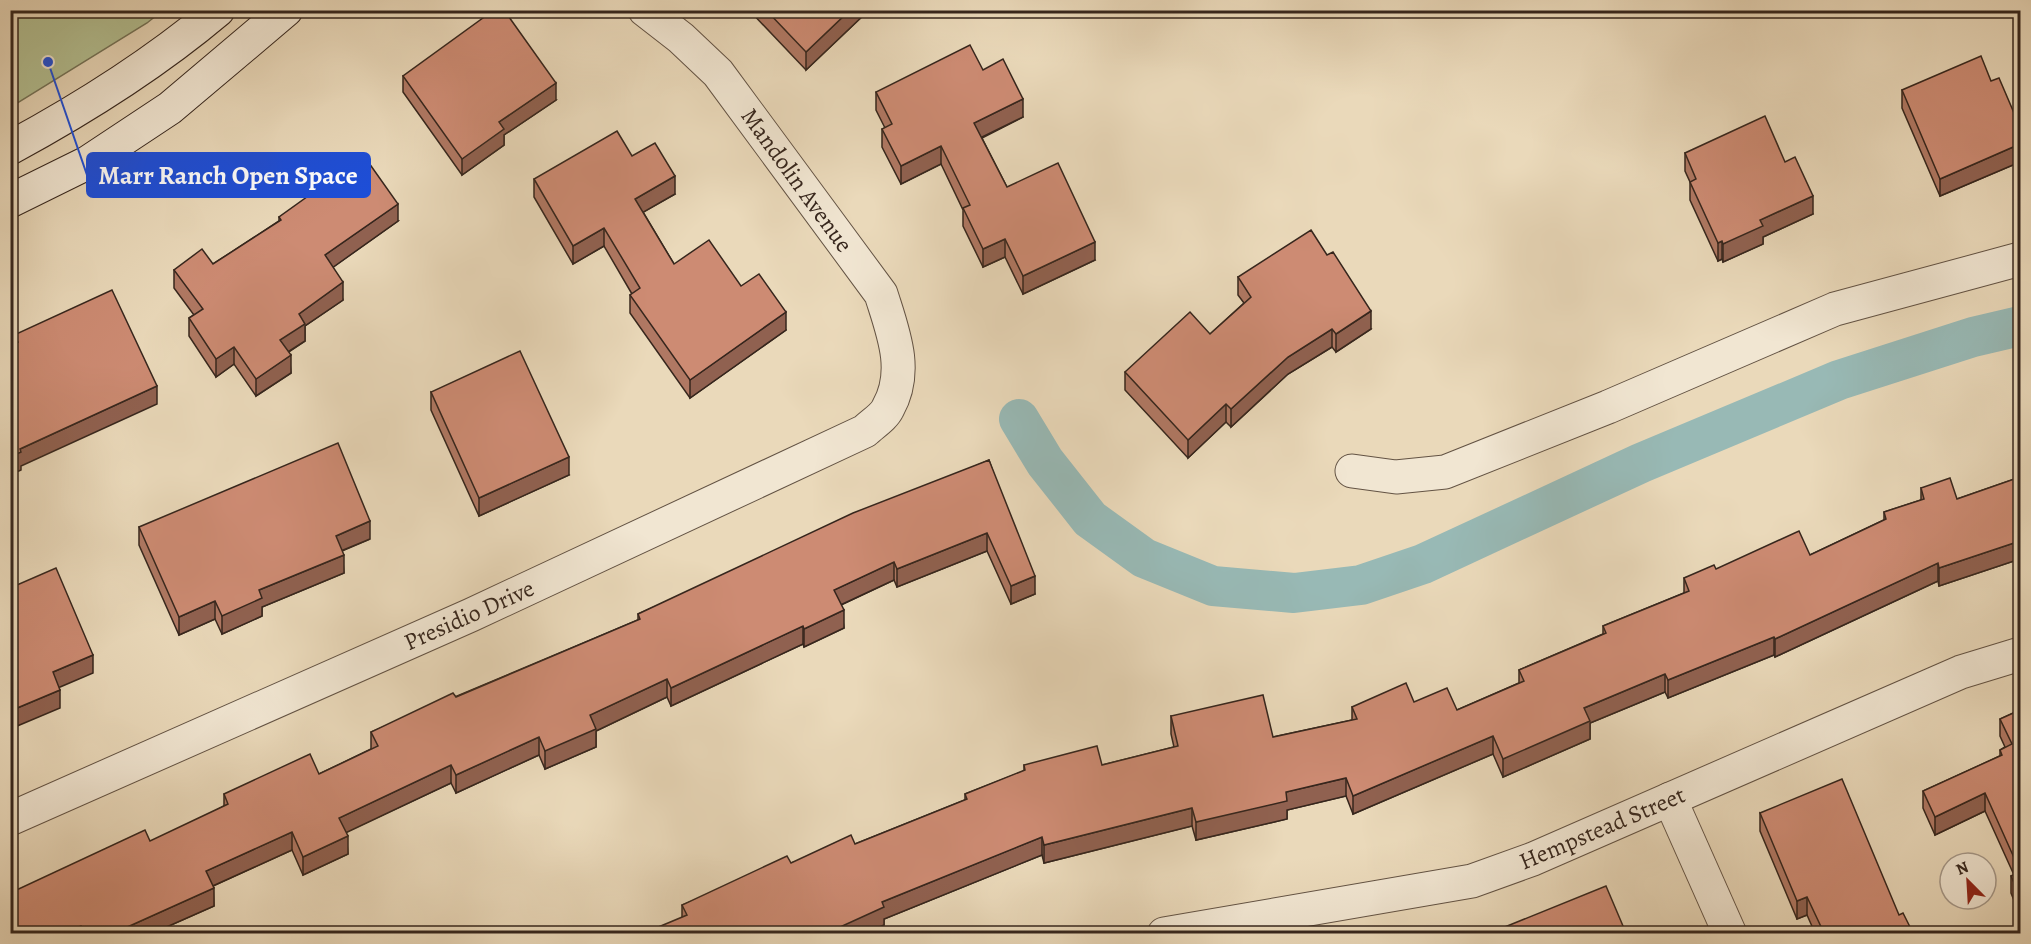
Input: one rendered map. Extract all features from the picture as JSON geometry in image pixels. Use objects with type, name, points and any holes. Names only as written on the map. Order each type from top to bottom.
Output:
[{"type":"street","points":[[10,148],[66,117],[149,64],[218,10]]},
{"type":"street","points":[[10,201],[87,163],[170,108],[286,10]]},
{"type":"street","name":"Mandolin Avenue","points":[[645,10],[681,38],[718,73],[881,294],[895,336],[900,378]]},
{"type":"street","points":[[1353,471],[1396,477],[1445,472],[1608,407],[1835,309],[2020,259]]},
{"type":"street","name":"Presidio Drive","points":[[10,819],[471,615],[865,431],[888,410],[900,378]]},
{"type":"street","name":"Hempstead Street","points":[[1164,933],[1268,926],[1472,881],[1533,860],[1961,672],[2020,654]]},
{"type":"street","points":[[1670,799],[1730,933]]},
{"type":"green space","points":[[11,10],[162,11],[147,23],[11,107]]},
{"type":"building","points":[[494,10],[504,10],[556,83],[499,122],[504,129],[462,159],[403,76]]},
{"type":"building","points":[[766,10],[850,10],[806,52]]},
{"type":"building","points":[[970,45],[983,70],[1003,59],[1023,99],[974,123],[1007,187],[1058,163],[1095,242],[1023,276],[1005,239],[983,249],[963,208],[970,205],[941,146],[901,166],[882,129],[892,124],[876,92]]},
{"type":"building","points":[[1981,56],[1991,81],[1999,78],[2020,127],[2020,144],[1940,179],[1902,90]]},
{"type":"building","points":[[1765,116],[1785,162],[1795,157],[1813,196],[1760,220],[1763,226],[1723,244],[1722,241],[1718,243],[1690,182],[1696,179],[1685,153]]},
{"type":"building","points":[[617,131],[632,156],[655,143],[675,176],[635,199],[674,264],[709,240],[741,286],[759,274],[786,312],[690,380],[630,295],[640,288],[604,228],[573,246],[534,179]]},
{"type":"building","points":[[364,156],[398,204],[325,255],[343,282],[299,314],[305,324],[280,340],[291,355],[256,379],[234,347],[216,359],[189,318],[203,309],[174,270],[202,249],[213,264],[281,220],[279,217]]},
{"type":"building","points":[[1311,230],[1327,255],[1333,252],[1371,311],[1336,334],[1332,329],[1288,357],[1231,409],[1226,404],[1188,440],[1125,372],[1190,312],[1210,334],[1251,297],[1238,277]]},
{"type":"building","points":[[112,290],[157,386],[20,449],[21,452],[10,457],[10,345],[18,342],[14,335]]},
{"type":"building","points":[[520,351],[569,457],[479,498],[431,392]]},
{"type":"building","points":[[338,443],[370,521],[336,536],[344,555],[259,590],[262,598],[222,616],[215,601],[179,617],[139,527]]},
{"type":"building","points":[[989,460],[1035,576],[1011,586],[987,533],[897,569],[894,562],[834,590],[844,610],[804,629],[803,626],[671,688],[667,679],[590,715],[596,729],[545,751],[539,737],[456,775],[451,765],[339,818],[348,836],[303,857],[292,832],[206,871],[214,888],[114,933],[85,933],[81,926],[65,933],[10,933],[10,893],[145,830],[150,841],[228,804],[224,794],[310,754],[319,774],[378,746],[371,732],[453,693],[456,697],[640,619],[638,614],[853,513]]},
{"type":"building","points":[[2020,477],[2020,541],[1939,568],[1938,563],[1775,639],[1774,637],[1668,680],[1665,674],[1584,708],[1590,721],[1503,759],[1493,736],[1353,796],[1346,778],[1286,792],[1287,801],[1196,822],[1192,808],[1044,845],[1042,837],[882,902],[884,907],[827,933],[644,933],[687,915],[682,905],[787,856],[791,863],[851,835],[855,844],[967,799],[965,794],[1025,770],[1024,765],[1097,746],[1102,765],[1178,746],[1171,716],[1263,695],[1273,737],[1357,719],[1352,707],[1406,683],[1414,702],[1447,688],[1457,710],[1524,681],[1519,670],[1606,633],[1603,626],[1689,591],[1684,578],[1714,565],[1716,569],[1799,531],[1810,555],[1886,519],[1884,512],[1924,499],[1921,488],[1950,478],[1957,499]]},
{"type":"building","points":[[56,568],[93,655],[53,672],[60,690],[10,711],[10,588]]},
{"type":"building","points":[[2020,710],[2020,871],[1985,793],[1935,817],[1923,791],[2002,755],[2000,750],[2012,744],[2000,719]]},
{"type":"building","points":[[1842,779],[1899,915],[1903,913],[1913,933],[1824,933],[1807,897],[1797,901],[1760,813]]},
{"type":"building","points":[[2020,872],[2020,897],[2011,876]]},
{"type":"building","points":[[1606,886],[1626,933],[1490,933]]},
{"type":"waterway","points":[[1019,419],[1045,462],[1090,519],[1144,558],[1213,586],[1294,593],[1361,585],[1423,564],[1641,463],[1839,380],[1973,337],[2020,326]]},
{"type":"place","name":"Marr Ranch Open Space","points":[[48,62]]}]
